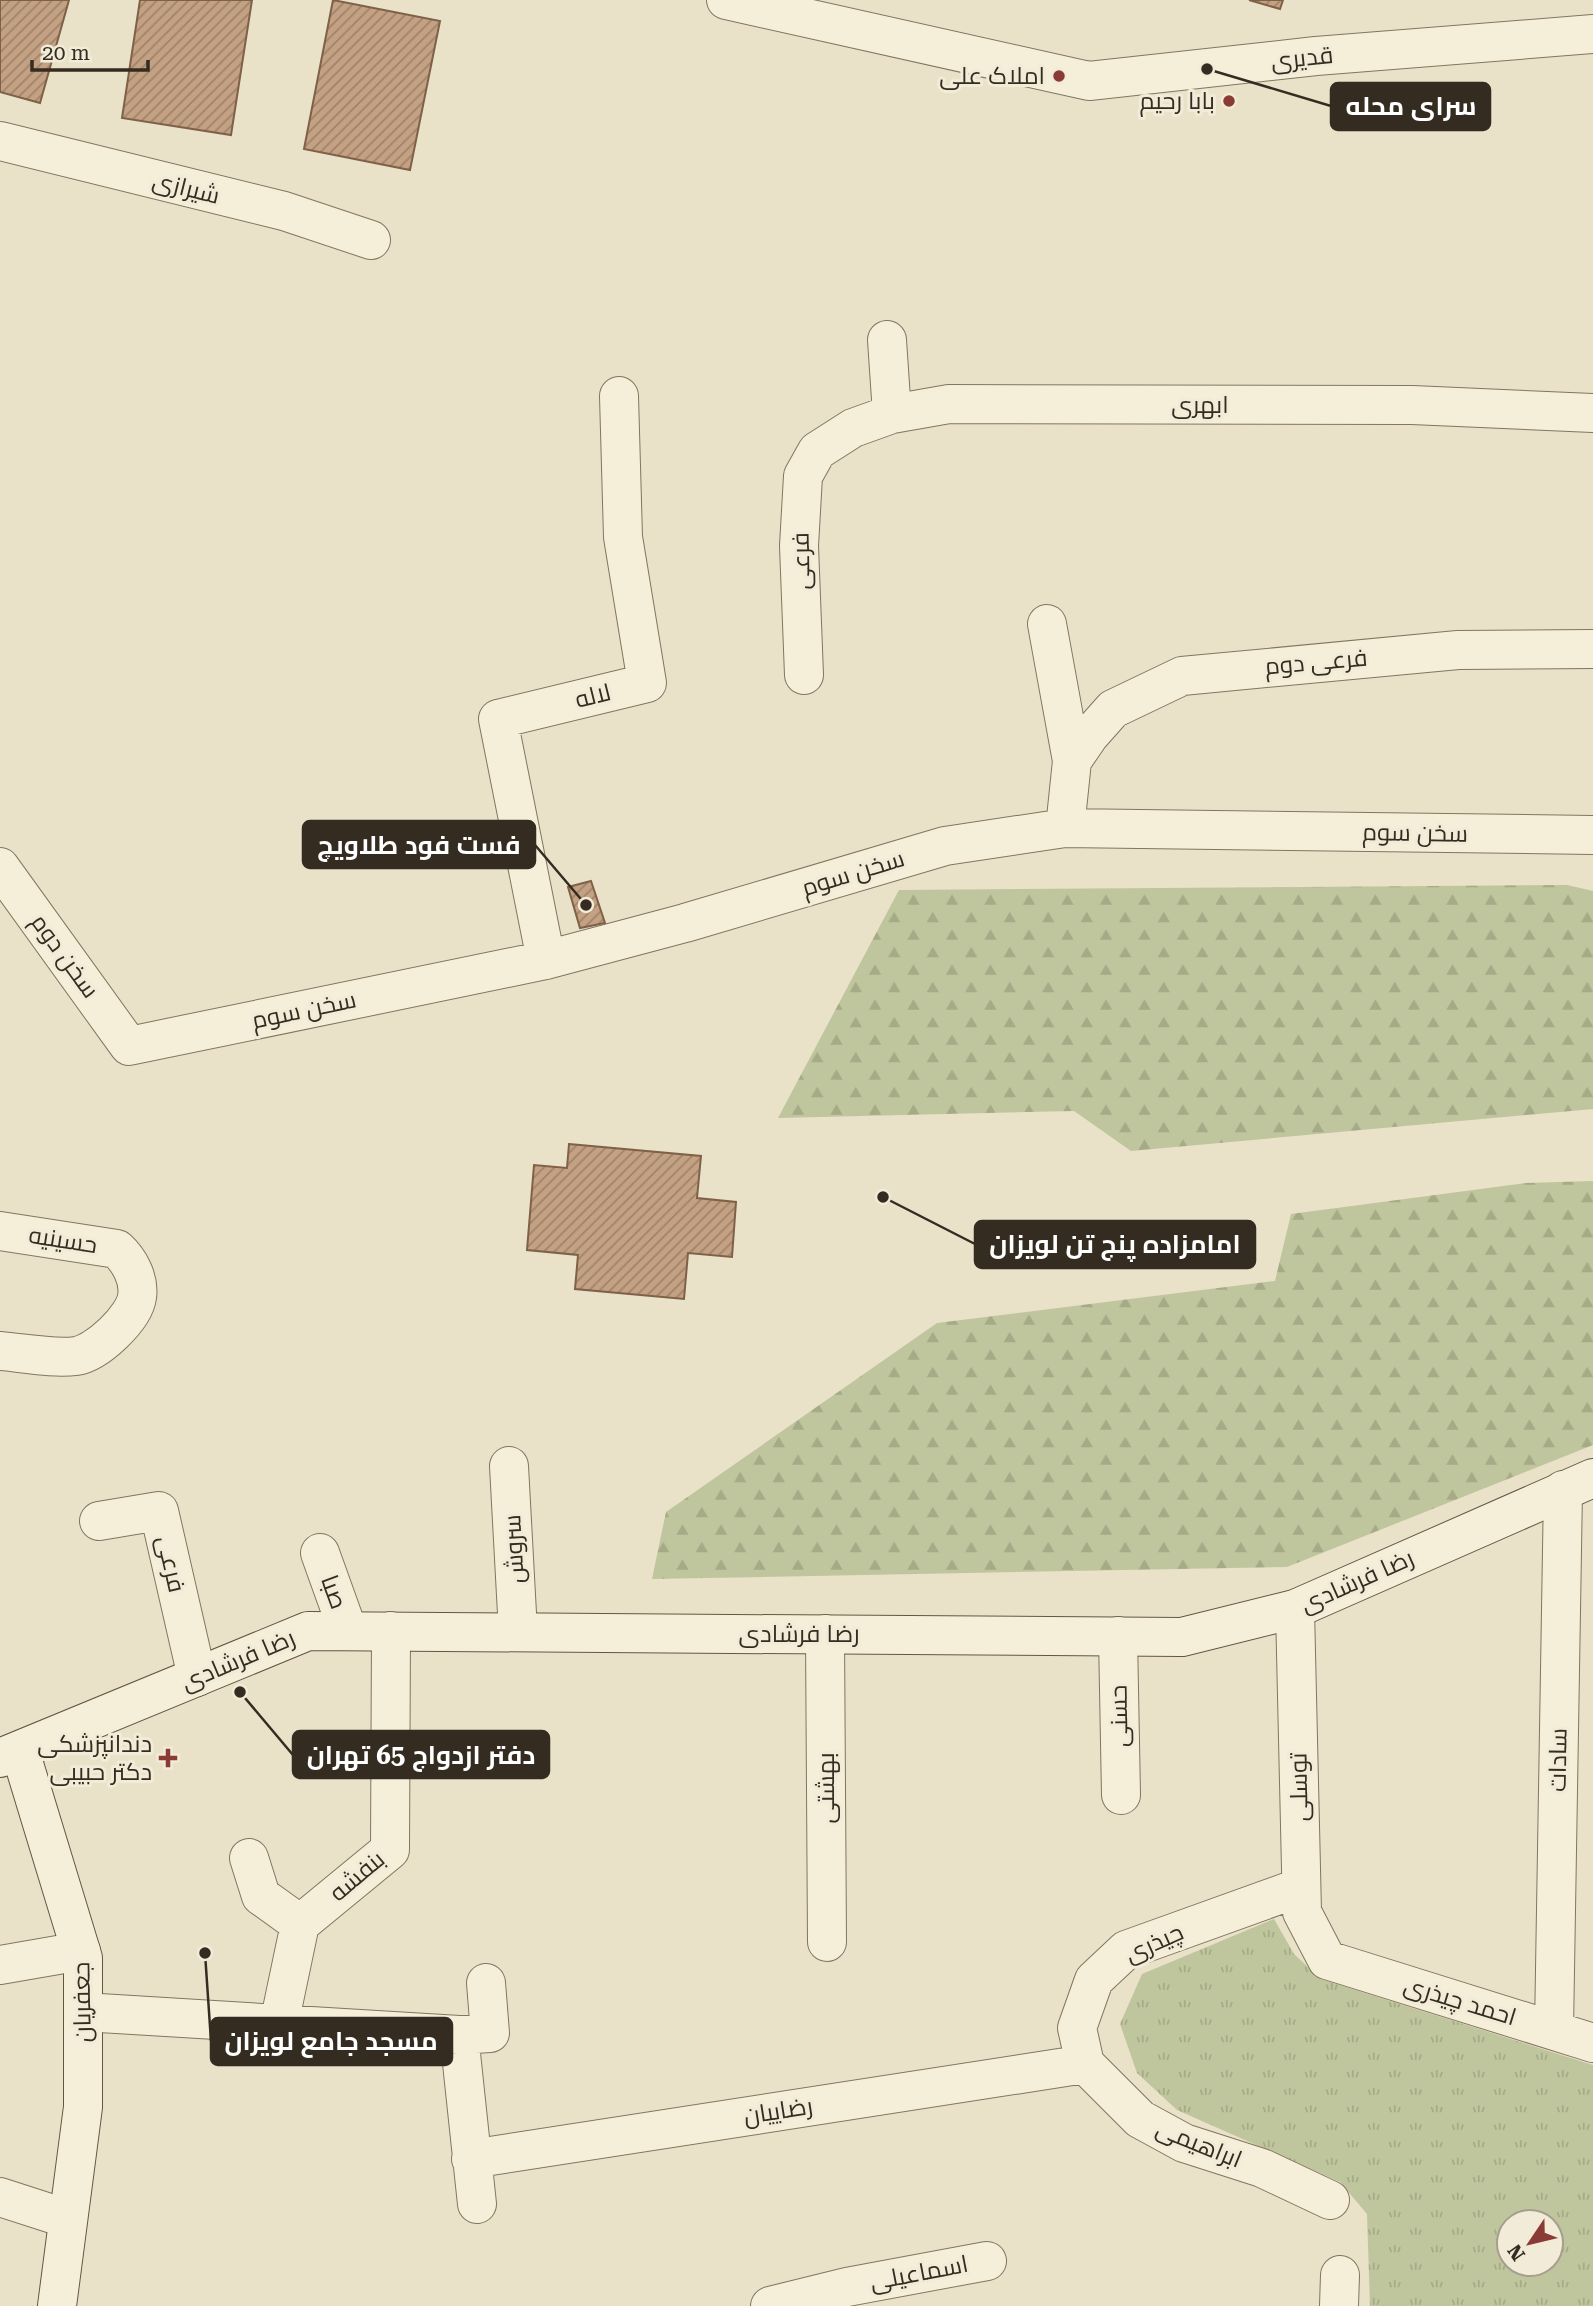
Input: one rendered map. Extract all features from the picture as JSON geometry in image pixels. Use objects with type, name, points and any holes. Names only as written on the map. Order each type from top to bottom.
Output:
[{"type":"street","name":"قدیری","points":[[726,0],[1089,81],[1317,56],[1593,34]]},
{"type":"street","name":"شیرازی","points":[[0,141],[284,211],[371,240]]},
{"type":"street","points":[[887,340],[892,414]]},
{"type":"street","name":"لاله","points":[[546,960],[498,719],[647,683],[623,537],[619,396]]},
{"type":"street","name":"ابهری","points":[[817,451],[853,428],[892,414],[949,404],[1412,405],[1593,413]]},
{"type":"street","name":"فرعی","points":[[804,675],[799,546],[803,476],[817,451]]},
{"type":"street","points":[[1047,624],[1072,761],[1065,828]]},
{"type":"street","name":"فرعی دوم","points":[[1072,761],[1113,709],[1182,676],[1458,650],[1593,649]]},
{"type":"street","name":"سخن سوم","points":[[130,1045],[546,960],[685,923],[945,846],[1065,828],[1593,835]]},
{"type":"street","name":"سخن دوم","points":[[0,867],[130,1045]]},
{"type":"street","name":"حسینیه","points":[[0,1231],[117,1248],[127,1258],[134,1275],[137,1298],[122,1325],[97,1347],[78,1356],[0,1351]]},
{"type":"street","name":"سروش","points":[[509,1466],[518,1632]]},
{"type":"street","name":"رضا فرشادی","points":[[10,1754],[308,1631],[1182,1637],[1295,1609],[1578,1484]]},
{"type":"street","name":"سادات","points":[[1554,2030],[1578,1484]]},
{"type":"street","name":"فرعی","points":[[99,1521],[159,1511],[197,1677]]},
{"type":"street","name":"صبا","points":[[320,1553],[348,1631]]},
{"type":"street","name":"توسلی","points":[[1295,1609],[1302,1912],[1327,1960]]},
{"type":"street","name":"بنفشه","points":[[300,1924],[390,1850],[391,1631]]},
{"type":"street","name":"بهشتی","points":[[825,1634],[827,1942]]},
{"type":"street","name":"حسنی","points":[[1118,1636],[1121,1795]]},
{"type":"street","name":"جعفریان","points":[[10,1754],[80,1951],[83,2107],[57,2306]]},
{"type":"street","points":[[249,1858],[261,1896],[300,1924],[279,2024]]},
{"type":"street","name":"چیذری","points":[[1085,2064],[1077,2028],[1094,1980],[1126,1950],[1301,1887]]},
{"type":"street","points":[[0,1965],[80,1951]]},
{"type":"street","name":"احمد چیذری","points":[[1327,1960],[1593,2043]]},
{"type":"street","points":[[83,2012],[459,2035],[490,2033],[486,1983]]},
{"type":"street","points":[[459,2035],[477,2204]]},
{"type":"street","name":"رضاییان","points":[[471,2159],[1085,2064]]},
{"type":"street","name":"ابراهیمی","points":[[1085,2064],[1140,2119],[1184,2143],[1262,2168],[1330,2200]]},
{"type":"street","points":[[0,2197],[68,2219]]},
{"type":"street","name":"اسماعیلی","points":[[770,2306],[847,2287],[986,2261]]},
{"type":"green space","points":[[1567,885],[1593,891],[1593,1109],[1131,1151],[1074,1111],[778,1118],[899,890]]},
{"type":"green space","points":[[1593,1181],[1593,1445],[1287,1567],[652,1579],[666,1512],[937,1323],[1275,1281],[1291,1214],[1526,1183]]},
{"type":"green space","points":[[1274,1919],[1294,1954],[1321,1979],[1593,2065],[1593,2306],[1370,2306],[1367,2214],[1340,2182],[1177,2110],[1137,2073],[1120,2024],[1142,1974]]},
{"type":"building","points":[[0,0],[69,0],[40,103],[0,92]]},
{"type":"building","points":[[140,0],[252,0],[231,135],[122,118]]},
{"type":"building","points":[[333,0],[440,21],[410,170],[304,149]]},
{"type":"building","points":[[1249,0],[1283,0],[1280,9]]},
{"type":"building","points":[[591,881],[605,923],[580,928],[568,887]]},
{"type":"building","points":[[569,1144],[701,1156],[697,1198],[736,1202],[732,1257],[688,1253],[684,1299],[575,1289],[578,1255],[527,1250],[534,1165],[567,1168]]},
{"type":"place","name":"سرای محله","points":[[1207,69]]},
{"type":"place","name":"املاک علی","points":[[1059,76]]},
{"type":"place","name":"بابا رحیم","points":[[1229,101]]},
{"type":"place","name":"فست فود طلاویچ","points":[[586,905]]},
{"type":"place","name":"امامزاده پنج تن لویزان","points":[[883,1197]]},
{"type":"place","name":"دفتر ازدواج 65 تهران","points":[[240,1692]]},
{"type":"place","name":"دندانپزشکی دکتر حبیبی","points":[[168,1758]]},
{"type":"place","name":"مسجد جامع لویزان","points":[[205,1953]]}]
